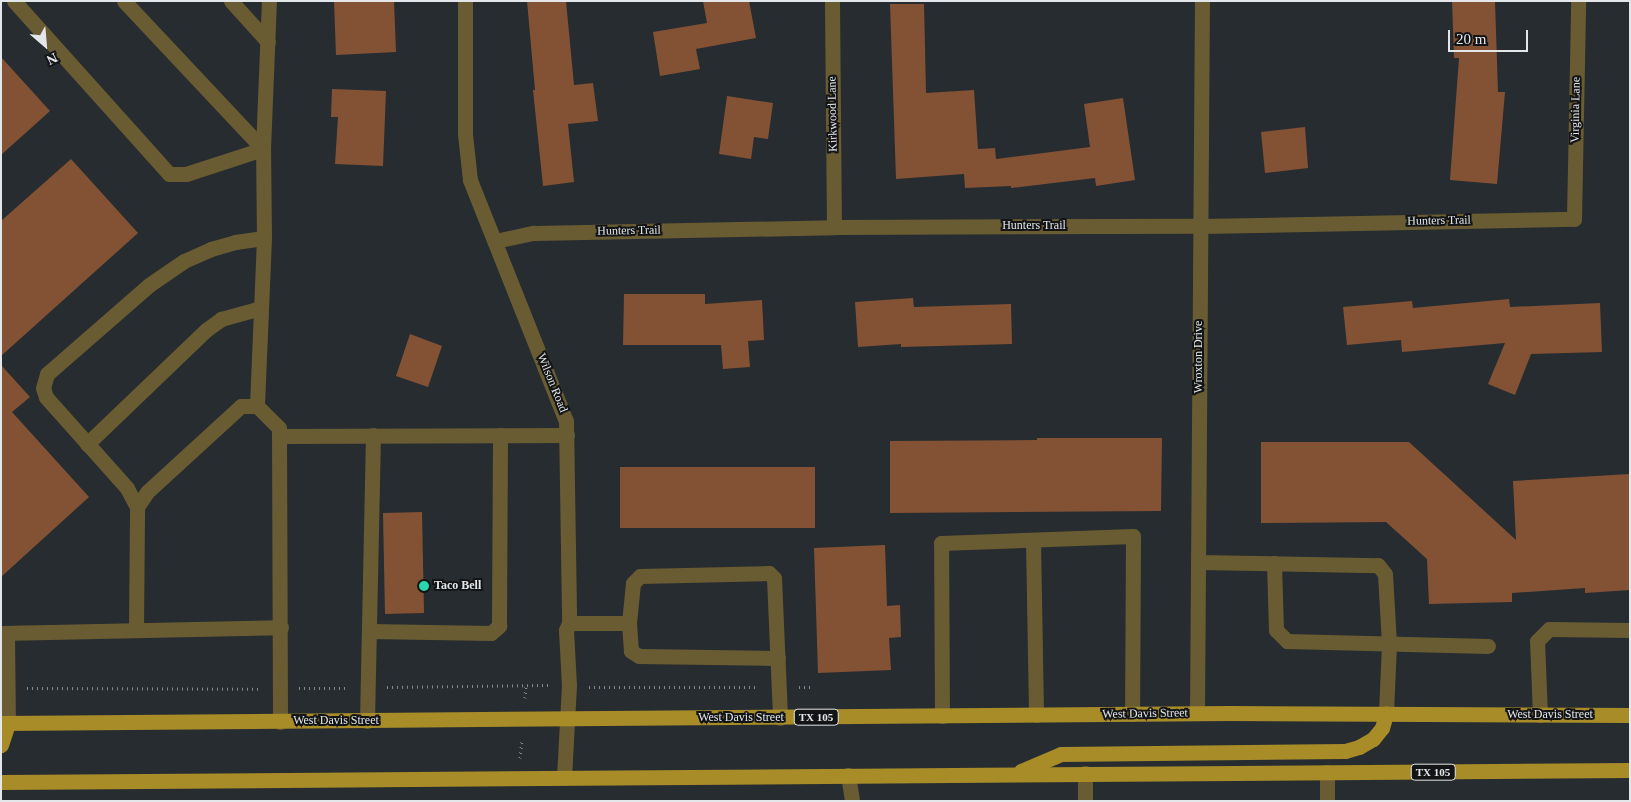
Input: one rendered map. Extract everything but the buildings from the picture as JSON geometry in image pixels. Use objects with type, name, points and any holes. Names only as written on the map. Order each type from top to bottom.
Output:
[{"type":"main road","name":"West Davis Street","points":[[5,723],[567,720],[1198,713],[1630,715]]},
{"type":"main road","points":[[1015,774],[1061,754],[1345,752],[1359,747],[1372,739],[1382,728],[1386,714]]},
{"type":"main road","points":[[1,745],[5,723]]},
{"type":"main road","name":"TX 105","points":[[1,782],[1630,770]]},
{"type":"street","points":[[14,1],[169,174],[186,174],[263,150]]},
{"type":"street","points":[[124,1],[263,150]]},
{"type":"street","points":[[231,1],[268,42]]},
{"type":"street","points":[[257,406],[264,238],[263,150],[269,1]]},
{"type":"street","name":"Wilson Road","points":[[465,1],[465,134],[470,180],[566,421],[569,623],[566,630],[570,685],[564,778]]},
{"type":"street","name":"Kirkwood Lane","points":[[832,1],[834,227]]},
{"type":"street","name":"Wroxton Drive","points":[[1198,713],[1202,1]]},
{"type":"street","name":"Virginia Lane","points":[[1574,219],[1578,1]]},
{"type":"street","name":"Hunters Trail","points":[[495,241],[534,232],[834,227],[1200,226],[1574,219]]},
{"type":"street","points":[[138,507],[127,488],[46,397],[43,388],[47,374],[149,285],[184,261],[211,249],[235,242],[264,238]]},
{"type":"street","points":[[87,444],[206,330],[221,319],[261,308]]},
{"type":"street","points":[[136,630],[138,507],[147,492],[241,406],[257,406],[279,428],[280,436],[280,722]]},
{"type":"street","points":[[367,721],[373,435]]},
{"type":"street","points":[[369,631],[491,633],[499,626],[500,435]]},
{"type":"street","points":[[280,436],[567,435]]},
{"type":"street","points":[[942,716],[941,543],[1133,536],[1132,714]]},
{"type":"street","points":[[1033,540],[1036,715]]},
{"type":"street","points":[[1198,562],[1378,565],[1385,574],[1389,644],[1386,714]]},
{"type":"street","points":[[1274,563],[1276,630],[1287,641],[1488,646]]},
{"type":"street","points":[[778,658],[639,656],[631,651],[629,623],[633,583],[640,576],[768,573],[774,578],[778,658],[780,718]]},
{"type":"street","points":[[569,623],[629,623]]},
{"type":"street","points":[[5,723],[8,688],[4,633],[280,627]]},
{"type":"street","points":[[1540,714],[1538,640],[1549,629],[1630,630]]},
{"type":"street","points":[[1327,772],[1327,801]]},
{"type":"street","points":[[1085,773],[1085,801]]},
{"type":"street","points":[[848,775],[852,801]]},
{"type":"path","points":[[8,688],[570,685],[609,688],[810,687]]},
{"type":"path","points":[[518,778],[526,686]]},
{"type":"place","name":"Taco Bell","points":[[424,586]]}]
